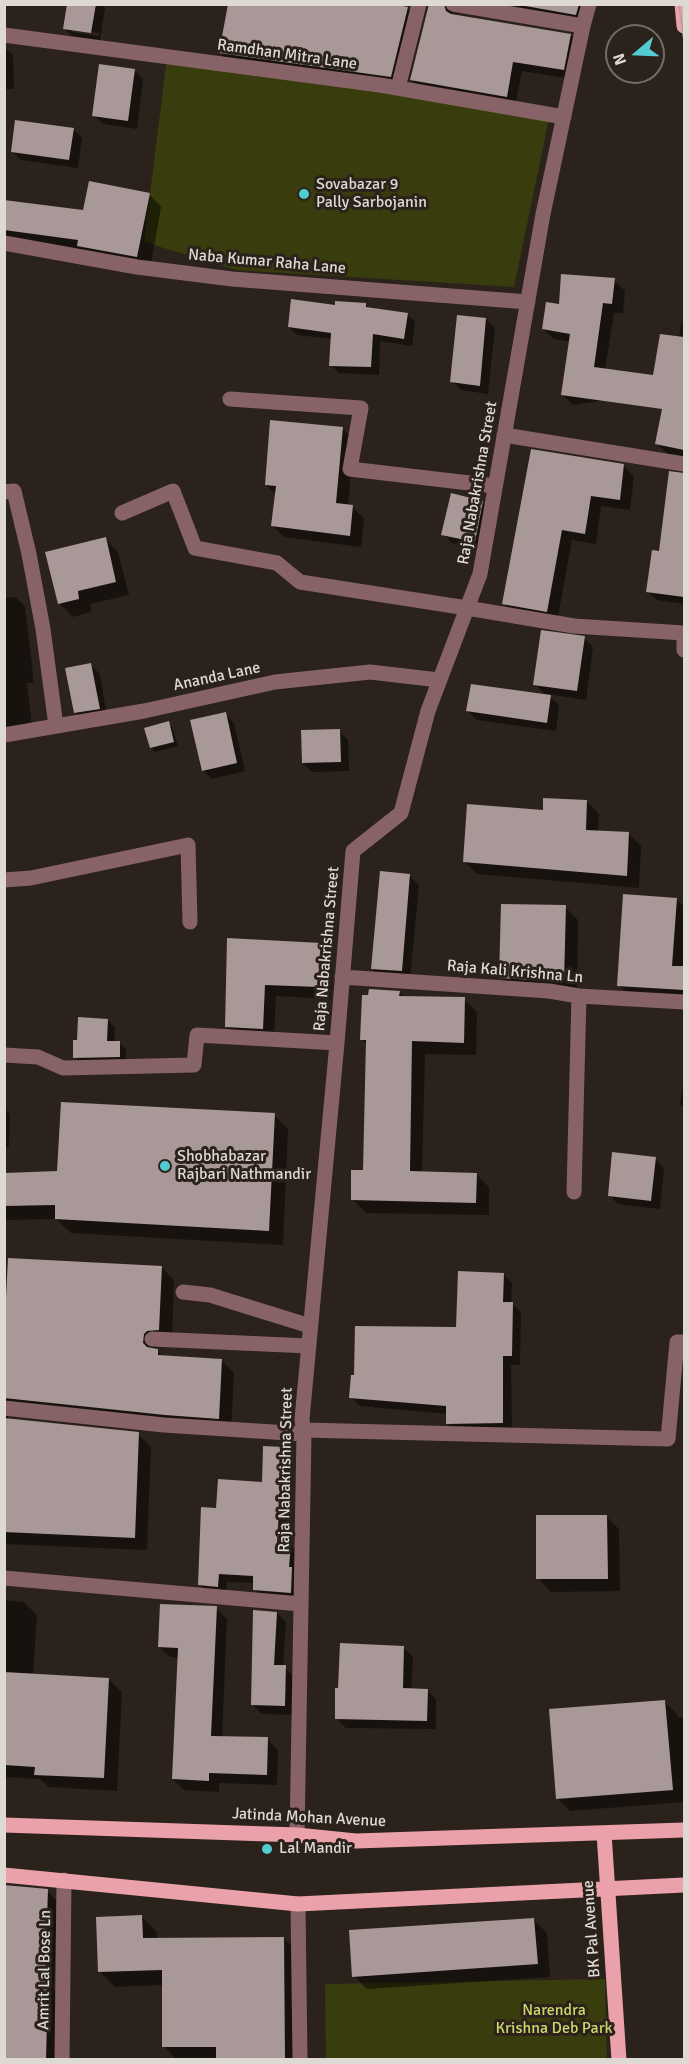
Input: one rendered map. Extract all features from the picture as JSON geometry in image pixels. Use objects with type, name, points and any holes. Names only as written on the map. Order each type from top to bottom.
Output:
[{"type":"main road","points":[[682,4],[684,26]]},
{"type":"main road","name":"Jatinda Mohan Avenue","points":[[4,1825],[297,1835],[356,1841],[684,1830]]},
{"type":"main road","name":"BK Pal Avenue","points":[[604,1833],[619,2060]]},
{"type":"main road","points":[[4,1875],[298,1904],[684,1885]]},
{"type":"street","points":[[398,88],[419,4]]},
{"type":"street","points":[[453,4],[583,26]]},
{"type":"street","name":"Raja Nabakrishna Street","points":[[297,1835],[304,1432],[302,1419],[353,851],[401,813],[428,711],[480,574],[543,214],[583,26],[590,4]]},
{"type":"street","name":"Ramdhan Mitra Lane","points":[[4,35],[398,88],[564,117]]},
{"type":"street","name":"Naba Kumar Raha Lane","points":[[4,243],[137,267],[232,279],[528,302]]},
{"type":"street","points":[[230,399],[361,408],[350,469],[495,486]]},
{"type":"street","points":[[504,435],[684,464]]},
{"type":"street","points":[[4,492],[14,491],[29,554],[43,629],[56,726]]},
{"type":"street","points":[[122,513],[173,491],[195,548],[277,562],[300,582],[574,627],[684,633],[684,650]]},
{"type":"street","name":"Ananda Lane","points":[[4,735],[144,711],[275,682],[370,672],[439,680]]},
{"type":"street","points":[[4,880],[31,878],[188,845],[189,922]]},
{"type":"street","name":"Raja Kali Krishna Ln","points":[[342,977],[684,1002]]},
{"type":"street","points":[[574,1192],[579,996]]},
{"type":"street","points":[[4,1055],[38,1057],[63,1068],[194,1065],[197,1035],[337,1043]]},
{"type":"street","points":[[183,1292],[210,1294],[310,1326]]},
{"type":"street","points":[[152,1339],[309,1346]]},
{"type":"street","points":[[4,1408],[164,1425],[304,1432],[668,1439],[677,1342],[684,1342]]},
{"type":"street","points":[[4,1578],[301,1604]]},
{"type":"street","name":"Amrit Lal Bose Ln","points":[[62,2060],[64,1880]]},
{"type":"street","points":[[298,1904],[300,2060]]},
{"type":"green space","points":[[167,57],[549,119],[514,287],[236,270],[144,242]]},
{"type":"green space","name":"Narendra Krishna Deb Park","points":[[605,1979],[607,2059],[326,2059],[325,1984]]},
{"type":"building","points":[[67,4],[96,4],[91,33],[63,29]]},
{"type":"building","points":[[228,4],[393,4],[408,7],[391,77],[219,53]]},
{"type":"building","points":[[429,4],[444,4],[446,11],[451,14],[571,34],[564,70],[513,62],[507,97],[410,80]]},
{"type":"building","points":[[514,4],[579,4],[576,15]]},
{"type":"building","points":[[99,64],[135,69],[128,121],[92,116]]},
{"type":"building","points":[[15,120],[74,128],[69,160],[11,152]]},
{"type":"building","points":[[89,181],[150,193],[137,257],[77,246],[78,240],[4,230],[4,200],[83,210]]},
{"type":"building","points":[[561,274],[615,278],[612,304],[603,303],[594,367],[653,375],[660,334],[684,337],[684,450],[655,444],[662,409],[561,395],[570,334],[542,329],[546,302],[559,304]]},
{"type":"building","points":[[291,299],[335,305],[335,301],[366,303],[366,307],[408,313],[404,339],[373,334],[371,367],[329,366],[331,333],[288,327]]},
{"type":"building","points":[[457,315],[486,318],[480,386],[450,382]]},
{"type":"building","points":[[270,420],[343,427],[336,503],[353,505],[350,536],[271,526],[276,486],[265,485]]},
{"type":"building","points":[[531,449],[624,464],[620,500],[591,496],[585,534],[562,530],[547,612],[502,604]]},
{"type":"building","points":[[669,471],[684,473],[684,597],[646,592],[652,550],[659,551]]},
{"type":"building","points":[[451,493],[483,501],[475,542],[441,535]]},
{"type":"building","points":[[106,537],[116,582],[78,591],[79,599],[58,604],[45,552]]},
{"type":"building","points":[[541,630],[585,636],[577,691],[533,685]]},
{"type":"building","points":[[91,663],[100,709],[74,713],[65,668]]},
{"type":"building","points":[[471,684],[551,695],[547,723],[466,711]]},
{"type":"building","points":[[226,712],[237,763],[202,771],[190,720]]},
{"type":"building","points":[[169,721],[174,742],[150,748],[144,728]]},
{"type":"building","points":[[340,729],[341,762],[302,763],[301,730]]},
{"type":"building","points":[[543,798],[587,800],[586,830],[629,832],[627,876],[463,862],[467,804],[543,810]]},
{"type":"building","points":[[380,871],[410,874],[402,971],[371,969]]},
{"type":"building","points":[[623,894],[677,898],[672,966],[684,966],[684,990],[617,986]]},
{"type":"building","points":[[501,904],[566,905],[564,982],[499,978]]},
{"type":"building","points":[[227,938],[321,943],[319,987],[265,985],[263,1029],[225,1027]]},
{"type":"building","points":[[369,989],[400,991],[399,996],[465,997],[464,1043],[412,1041],[410,1171],[477,1173],[476,1203],[351,1200],[351,1170],[363,1170],[366,1040],[360,1040],[362,995],[368,995]]},
{"type":"building","points":[[78,1017],[108,1019],[107,1041],[120,1041],[120,1057],[73,1058],[73,1040],[77,1040]]},
{"type":"building","name":"Shobhabazar Rajbari Nathmandir","points":[[61,1102],[275,1113],[269,1231],[55,1219],[55,1205],[4,1206],[4,1173],[57,1171]]},
{"type":"building","points":[[612,1152],[656,1157],[651,1201],[608,1196]]},
{"type":"building","points":[[8,1258],[162,1266],[159,1330],[147,1331],[144,1334],[143,1343],[147,1347],[158,1349],[158,1355],[222,1359],[219,1419],[4,1398]]},
{"type":"building","points":[[458,1271],[504,1273],[503,1302],[513,1302],[512,1356],[503,1356],[503,1423],[446,1424],[446,1406],[349,1398],[351,1375],[354,1375],[355,1326],[456,1327]]},
{"type":"building","points":[[4,1418],[139,1432],[135,1538],[4,1532]]},
{"type":"building","points":[[263,1446],[283,1447],[277,1543],[291,1544],[289,1567],[292,1567],[291,1593],[253,1590],[253,1576],[219,1574],[218,1587],[198,1585],[201,1507],[216,1508],[218,1479],[262,1482]]},
{"type":"building","points":[[536,1515],[607,1515],[608,1579],[536,1579]]},
{"type":"building","points":[[160,1604],[217,1606],[211,1736],[268,1737],[267,1775],[209,1773],[209,1781],[172,1779],[178,1648],[158,1647]]},
{"type":"building","points":[[253,1610],[277,1612],[274,1665],[286,1665],[285,1706],[251,1705]]},
{"type":"building","points":[[340,1643],[404,1646],[403,1688],[428,1689],[427,1721],[335,1719],[335,1688],[338,1688]]},
{"type":"building","points":[[4,1672],[109,1678],[104,1778],[34,1775],[35,1767],[4,1765]]},
{"type":"building","points":[[665,1700],[673,1790],[556,1799],[549,1709]]},
{"type":"building","points":[[4,1885],[48,1889],[45,1981],[48,1981],[46,2060],[4,2060]]},
{"type":"building","points":[[142,1915],[143,1938],[284,1937],[285,2060],[216,2060],[216,2047],[162,2047],[162,1970],[98,1972],[96,1917]]},
{"type":"building","points":[[534,1918],[538,1964],[352,1977],[349,1930]]},
{"type":"tram line","points":[[679,4],[684,41]]},
{"type":"place","name":"Sovabazar 9 Pally Sarbojanin","points":[[304,194]]},
{"type":"place","name":"Shobhabazar Rajbari Nathmandir","points":[[165,1166]]},
{"type":"place","name":"Lal Mandir","points":[[267,1849]]}]
